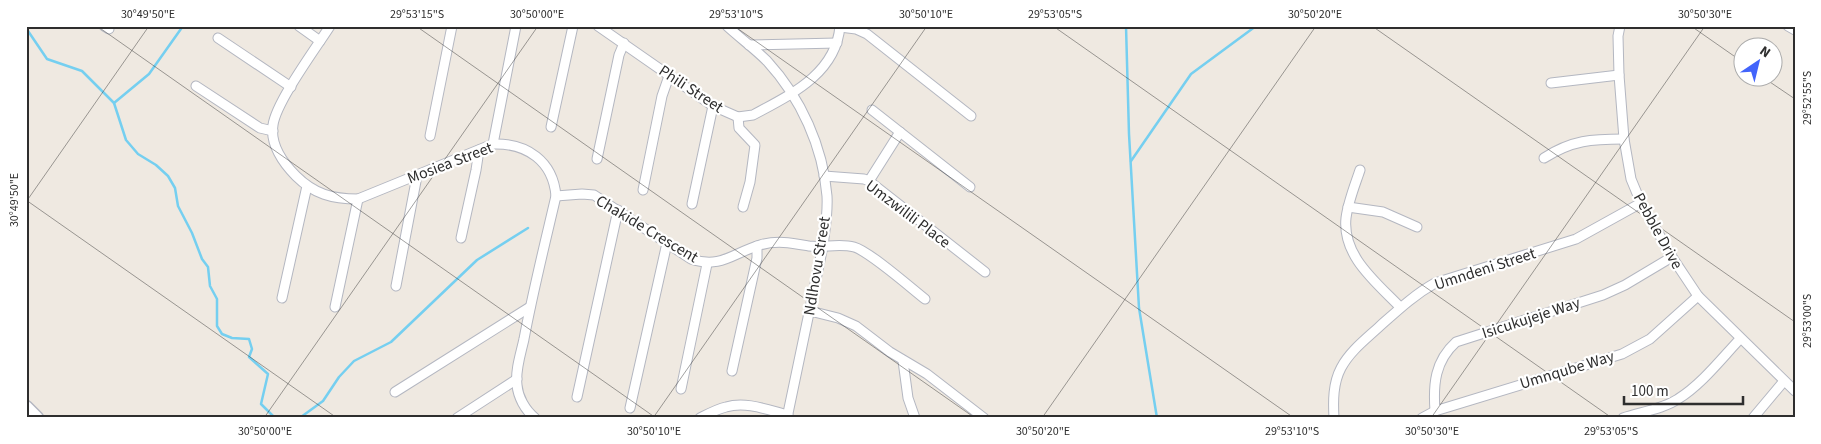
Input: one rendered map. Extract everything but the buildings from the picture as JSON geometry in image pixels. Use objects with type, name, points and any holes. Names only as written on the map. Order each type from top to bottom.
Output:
[{"type":"street","points":[[299,26],[320,41]]},
{"type":"street","points":[[196,86],[260,128],[273,132],[275,118],[282,102],[330,26]]},
{"type":"street","points":[[430,136],[452,26]]},
{"type":"street","points":[[494,144],[516,26]]},
{"type":"street","points":[[551,127],[573,26]]},
{"type":"street","name":"Phili Street","points":[[598,26],[713,106],[738,117],[753,116],[804,86],[828,61],[838,43],[840,27]]},
{"type":"street","name":"Ndlhovu Street","points":[[727,26],[767,60],[793,94],[815,140],[824,176],[827,198],[823,246],[788,416]]},
{"type":"street","name":"Pebble Drive","points":[[1620,26],[1618,36],[1619,75],[1624,138],[1631,179],[1641,203],[1672,257],[1698,296],[1795,391]]},
{"type":"street","points":[[1788,26],[1795,30]]},
{"type":"street","points":[[840,27],[856,29],[867,34],[971,116]]},
{"type":"street","points":[[218,38],[291,86]]},
{"type":"street","points":[[597,158],[619,55],[624,43]]},
{"type":"street","points":[[749,44],[838,43]]},
{"type":"street","points":[[1551,83],[1619,75]]},
{"type":"street","points":[[643,190],[662,96],[669,76]]},
{"type":"street","points":[[692,204],[713,106]]},
{"type":"street","points":[[872,110],[970,187]]},
{"type":"street","points":[[738,117],[739,128],[755,145],[750,182],[743,207]]},
{"type":"street","name":"Mosiea Street","points":[[273,132],[278,153],[288,168],[307,186],[315,192],[346,199],[358,198],[494,144],[518,147],[540,160],[555,184],[556,196],[530,307],[517,379],[523,403],[529,413],[535,418]]},
{"type":"street","points":[[869,181],[900,132]]},
{"type":"street","points":[[1544,158],[1559,148],[1574,142],[1624,138]]},
{"type":"street","points":[[461,238],[479,150]]},
{"type":"street","points":[[1360,170],[1348,207],[1346,232],[1348,244],[1361,266],[1400,307]]},
{"type":"street","points":[[396,286],[416,192],[417,176]]},
{"type":"street","name":"Umzwilili Place","points":[[824,176],[869,181],[985,272]]},
{"type":"street","points":[[282,298],[307,186]]},
{"type":"street","name":"Chakide Crescent","points":[[556,196],[589,194],[599,198],[691,259],[707,264],[719,262],[770,242],[852,247],[862,250],[925,299]]},
{"type":"street","points":[[335,307],[358,198]]},
{"type":"street","name":"Umndeni Street","points":[[1334,418],[1336,384],[1340,370],[1358,346],[1400,307],[1436,283],[1576,239],[1641,203]]},
{"type":"street","points":[[1348,207],[1383,212],[1417,227]]},
{"type":"street","points":[[577,397],[618,210]]},
{"type":"street","points":[[630,408],[667,243]]},
{"type":"street","points":[[732,371],[758,246]]},
{"type":"street","name":"Isicukujeje Way","points":[[1435,411],[1433,391],[1438,369],[1445,354],[1456,342],[1603,295],[1625,285],[1672,257]]},
{"type":"street","points":[[681,389],[707,264]]},
{"type":"street","name":"Umnqube Way","points":[[1422,418],[1435,411],[1622,354],[1650,340],[1698,296]]},
{"type":"street","points":[[395,392],[530,307]]},
{"type":"street","points":[[810,311],[838,318],[856,326],[903,361],[927,374],[984,418]]},
{"type":"street","points":[[1623,418],[1678,399],[1695,385],[1740,339]]},
{"type":"street","points":[[903,361],[908,398],[915,418]]},
{"type":"street","points":[[457,418],[517,379]]},
{"type":"street","points":[[1752,418],[1784,381]]},
{"type":"street","points":[[700,418],[724,407],[736,405],[749,406],[788,416]]},
{"type":"street","points":[[26,407],[37,418]]},
{"type":"waterway","points":[[114,103],[149,74],[183,26]]},
{"type":"waterway","points":[[1126,26],[1129,134],[1139,308],[1157,418]]},
{"type":"waterway","points":[[1131,161],[1191,74],[1256,26]]},
{"type":"waterway","points":[[26,28],[47,59],[82,71],[114,103],[126,140],[138,154],[156,165],[168,176],[175,188],[178,206],[192,233],[202,259],[208,267],[210,286],[217,299],[217,326],[222,334],[232,338],[249,339],[252,349],[249,357],[268,374],[261,404],[275,418]]},
{"type":"waterway","points":[[301,417],[323,401],[339,377],[354,361],[391,342],[477,260],[528,228]]}]
